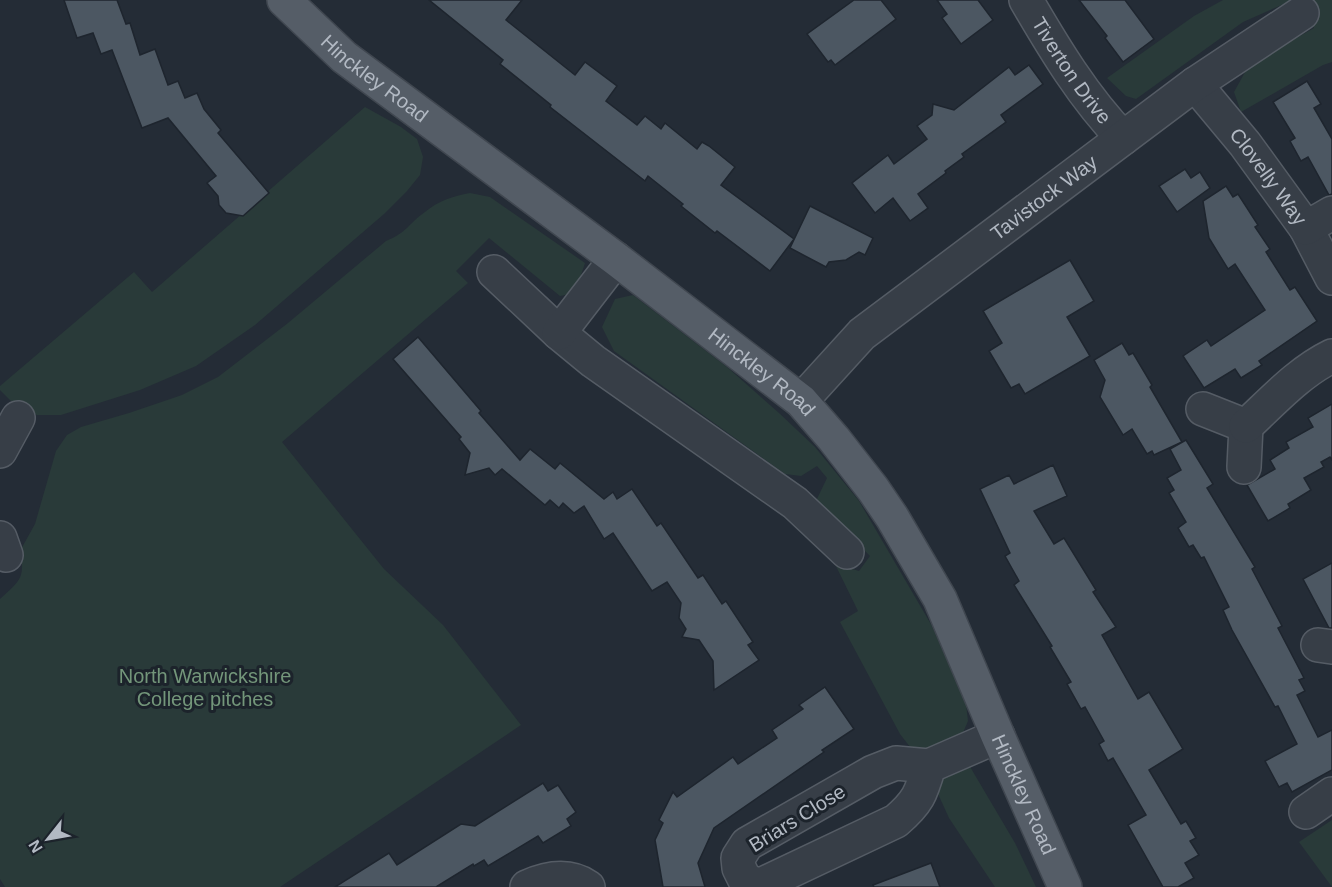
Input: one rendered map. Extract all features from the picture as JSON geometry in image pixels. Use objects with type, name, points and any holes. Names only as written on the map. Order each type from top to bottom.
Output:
[{"type":"main road","name":"Hinckley Road","points":[[284,0],[344,57],[801,400],[879,499],[940,599],[1065,887]]},
{"type":"street","name":"Tiverton Drive","points":[[1026,0],[1054,49],[1108,123],[1123,138]]},
{"type":"street","name":"Tavistock Way","points":[[801,400],[862,334],[1195,84],[1302,13]]},
{"type":"street","name":"Clovelly Way","points":[[1195,84],[1245,144],[1319,220],[1332,278]]},
{"type":"street","points":[[559,333],[616,260]]},
{"type":"street","points":[[494,272],[593,362],[795,503],[847,552]]},
{"type":"street","points":[[1244,467],[1246,426],[1300,377],[1316,364],[1332,356]]},
{"type":"street","points":[[1203,409],[1246,426]]},
{"type":"street","points":[[0,450],[18,418]]},
{"type":"street","name":"Briars Close","points":[[929,766],[922,791],[912,807],[896,821],[763,884],[753,884],[744,878],[738,858],[747,844],[873,772],[897,763],[929,766],[998,736]]},
{"type":"street","points":[[527,887],[541,881],[561,879],[579,881],[588,887]]},
{"type":"green space","points":[[1223,0],[1293,0],[1243,22],[1136,99],[1126,96],[1107,78],[1194,16]]},
{"type":"green space","points":[[1301,0],[1332,0],[1332,62],[1241,112],[1234,92],[1249,65],[1314,28]]},
{"type":"green space","points":[[365,107],[401,127],[417,139],[423,157],[420,175],[384,214],[255,325],[196,366],[140,390],[61,415],[37,415],[17,407],[0,390],[0,386],[134,272],[152,292]]},
{"type":"green space","name":"North Warwickshire College pitches","points":[[470,193],[490,197],[585,263],[575,293],[560,296],[489,238],[456,271],[468,283],[282,442],[384,569],[443,625],[521,725],[280,887],[5,887],[0,879],[0,599],[12,588],[21,574],[20,551],[35,524],[56,451],[67,435],[81,427],[182,395],[218,377],[288,323],[386,241],[404,231],[419,216],[446,200]]},
{"type":"green space","points":[[633,295],[727,367],[779,413],[815,447],[859,501],[932,626],[966,704],[968,721],[962,735],[917,756],[900,734],[840,622],[858,611],[835,564],[859,571],[870,556],[816,501],[827,478],[817,466],[801,476],[785,474],[614,351],[602,327],[615,299]]},
{"type":"green space","points":[[969,765],[1015,843],[1036,887],[995,887],[949,818],[934,785],[942,777]]},
{"type":"green space","points":[[1332,820],[1332,887],[1299,842]]},
{"type":"building","points":[[64,0],[117,0],[126,24],[130,23],[140,55],[155,49],[168,85],[178,81],[185,98],[197,93],[204,109],[221,130],[218,133],[269,193],[243,216],[226,213],[219,205],[218,196],[207,183],[216,176],[168,118],[142,128],[112,50],[101,54],[93,33],[77,38]]},
{"type":"building","points":[[429,0],[522,0],[506,20],[575,75],[585,62],[617,86],[606,101],[637,125],[645,116],[661,129],[665,123],[697,149],[702,142],[709,146],[735,167],[721,185],[794,239],[770,271],[717,231],[715,233],[648,176],[645,181],[550,107],[551,105],[500,64],[503,60]]},
{"type":"building","points":[[854,0],[881,0],[896,19],[835,65],[831,60],[828,62],[807,34]]},
{"type":"building","points":[[937,0],[978,0],[993,20],[961,44],[942,18],[947,14]]},
{"type":"building","points":[[1079,0],[1125,0],[1154,39],[1123,62],[1105,38],[1107,36]]},
{"type":"building","points":[[1029,65],[1043,84],[1001,115],[1006,122],[962,154],[964,157],[918,194],[928,208],[910,221],[893,198],[875,213],[852,183],[888,155],[894,164],[927,139],[917,126],[932,115],[933,104],[954,110],[1009,67],[1015,75]]},
{"type":"building","points":[[1307,81],[1321,104],[1314,108],[1332,139],[1332,194],[1329,195],[1308,157],[1301,161],[1290,141],[1295,138],[1273,102]]},
{"type":"building","points":[[1185,169],[1191,178],[1200,172],[1210,188],[1177,212],[1159,186]]},
{"type":"building","points":[[1226,186],[1233,197],[1238,194],[1258,225],[1255,227],[1270,249],[1266,252],[1290,290],[1295,287],[1317,321],[1259,361],[1262,365],[1241,378],[1235,369],[1204,388],[1183,356],[1207,340],[1211,346],[1265,310],[1235,264],[1228,269],[1209,238],[1203,201]]},
{"type":"building","points":[[810,206],[873,238],[865,255],[859,252],[846,260],[829,262],[826,267],[790,248]]},
{"type":"building","points":[[1070,260],[1094,301],[1067,317],[1090,356],[1025,394],[1019,384],[1011,388],[989,351],[1002,343],[983,311]]},
{"type":"building","points":[[418,337],[520,460],[530,449],[555,469],[560,463],[604,499],[613,492],[617,499],[632,489],[657,526],[661,523],[698,578],[703,575],[722,604],[726,601],[753,642],[748,645],[759,660],[714,690],[713,661],[699,640],[682,637],[686,629],[679,618],[681,603],[667,582],[652,591],[613,533],[604,539],[584,506],[574,513],[563,503],[559,508],[550,500],[545,505],[502,469],[495,475],[489,468],[465,475],[470,453],[459,439],[461,437],[393,359]]},
{"type":"building","points":[[1122,343],[1129,355],[1133,353],[1182,442],[1154,455],[1152,451],[1147,454],[1132,429],[1123,435],[1100,397],[1105,380],[1094,360]]},
{"type":"building","points":[[1332,404],[1332,460],[1330,457],[1321,462],[1324,467],[1304,478],[1311,490],[1288,504],[1290,508],[1268,521],[1247,485],[1275,469],[1270,460],[1289,448],[1286,442],[1313,427],[1308,418]]},
{"type":"building","points":[[1186,440],[1213,484],[1207,488],[1255,567],[1252,569],[1282,626],[1278,628],[1304,678],[1299,680],[1305,691],[1297,695],[1318,737],[1332,730],[1332,770],[1292,792],[1287,783],[1279,787],[1265,761],[1297,744],[1278,706],[1275,707],[1232,630],[1223,610],[1229,607],[1204,557],[1201,558],[1193,545],[1189,547],[1178,528],[1186,522],[1169,493],[1174,490],[1167,478],[1181,470],[1170,449]]},
{"type":"building","points":[[1053,465],[1067,496],[1034,511],[1054,544],[1064,538],[1096,590],[1093,592],[1116,627],[1102,635],[1138,699],[1149,692],[1183,749],[1149,770],[1181,824],[1186,821],[1196,838],[1190,841],[1199,855],[1185,863],[1194,878],[1178,887],[1163,887],[1128,825],[1146,815],[1113,758],[1108,761],[1099,744],[1104,741],[1085,707],[1081,709],[1067,684],[1071,682],[1050,647],[1052,646],[1014,585],[1019,581],[1005,556],[1010,553],[980,489],[1009,475],[1014,484]]},
{"type":"building","points":[[1332,563],[1332,628],[1329,628],[1303,579]]},
{"type":"building","points":[[825,687],[854,729],[714,828],[698,863],[705,887],[663,887],[655,840],[663,823],[659,820],[673,792],[677,797],[733,757],[738,764],[777,738],[772,730],[803,709],[799,705]]},
{"type":"building","points":[[543,783],[548,791],[558,785],[576,812],[567,819],[571,826],[543,843],[538,836],[488,866],[484,860],[474,866],[473,864],[436,887],[335,887],[389,853],[397,865],[461,824],[475,826]]},
{"type":"building","points":[[931,863],[940,887],[874,887],[873,885]]}]
